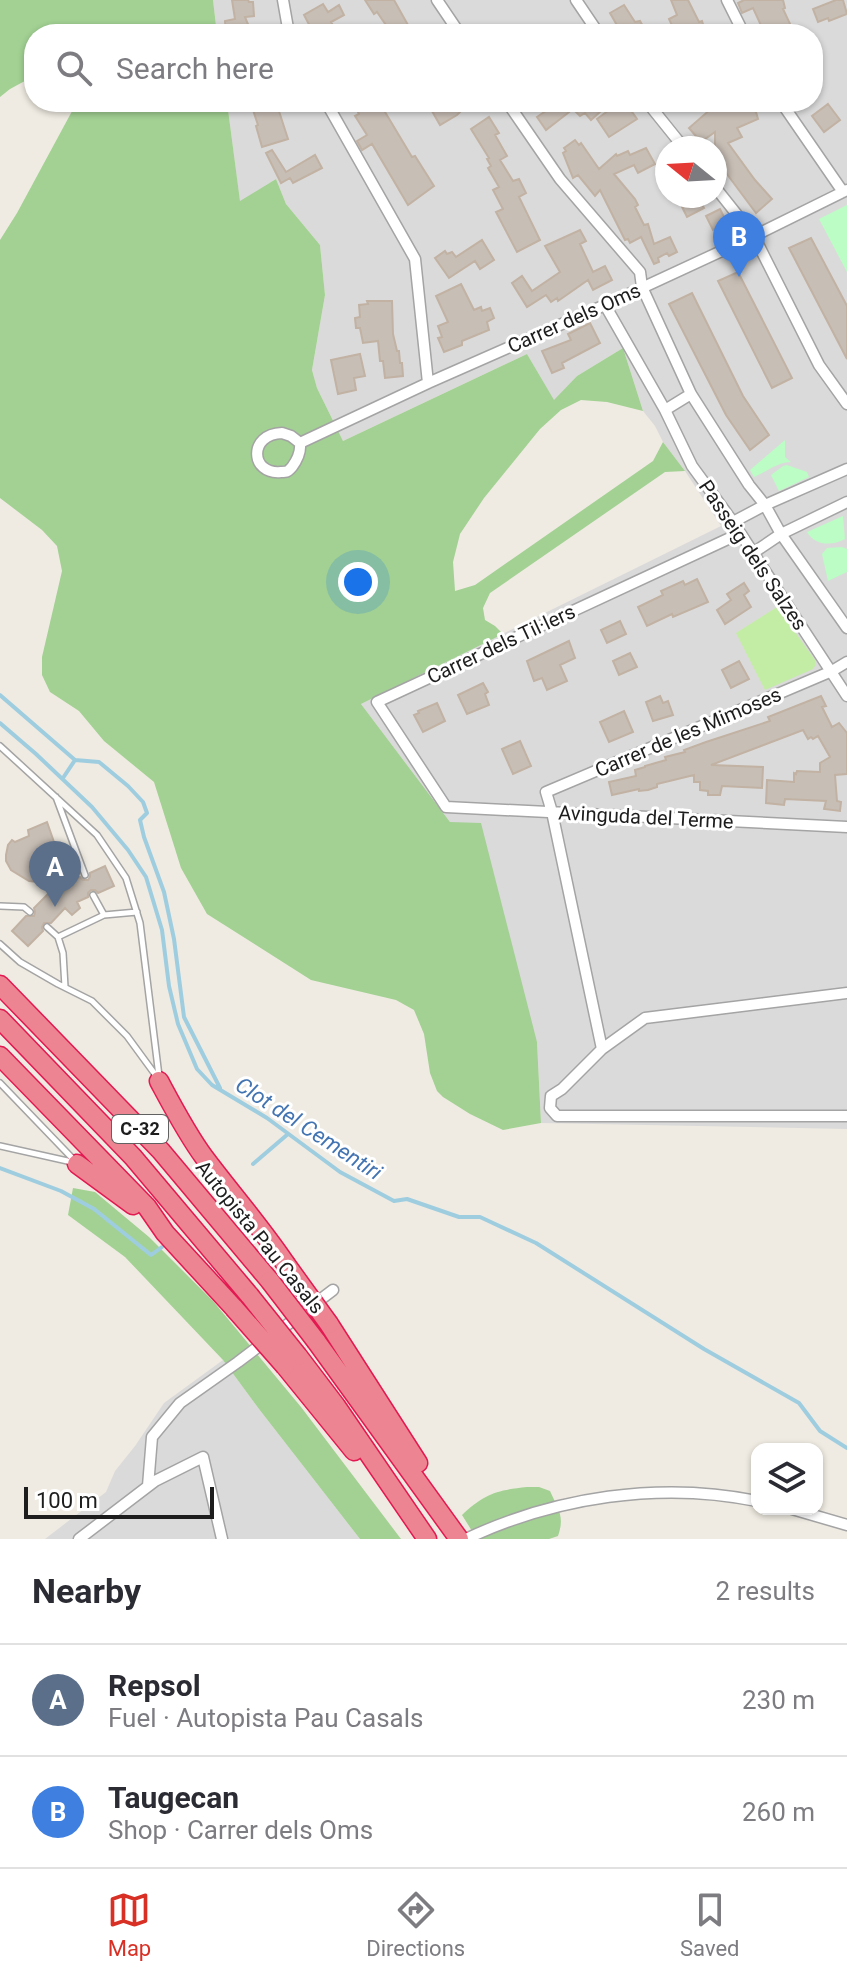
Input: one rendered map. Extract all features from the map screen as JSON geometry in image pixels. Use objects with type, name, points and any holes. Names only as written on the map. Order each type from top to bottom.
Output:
[{"type":"highway","name":"Autopista Pau Casals","points":[[0,985],[161,1151],[270,1281],[454,1532]]},
{"type":"highway","name":"C-32","points":[[0,1019],[133,1157],[250,1296],[292,1361],[336,1406],[427,1539]]},
{"type":"highway","points":[[0,1056],[147,1207],[165,1233]]},
{"type":"highway","points":[[159,1081],[203,1156],[329,1324],[434,1488],[454,1532]]},
{"type":"highway","points":[[77,1164],[126,1199],[165,1233],[234,1308],[292,1361]]},
{"type":"street","points":[[283,0],[287,24]]},
{"type":"street","points":[[437,0],[453,24]]},
{"type":"street","points":[[576,0],[592,24]]},
{"type":"street","points":[[727,0],[739,24]]},
{"type":"street","points":[[332,112],[415,259],[428,383]]},
{"type":"street","name":"Passeig dels Salzes","points":[[514,112],[560,179],[640,272],[642,287],[691,394],[781,534],[847,628]]},
{"type":"street","points":[[655,112],[674,136]]},
{"type":"street","points":[[788,112],[845,191]]},
{"type":"street","name":"Carrer dels Oms","points":[[300,443],[605,305],[845,191]]},
{"type":"street","points":[[727,202],[754,236],[819,365],[847,404]]},
{"type":"street","name":"Passeig dels Salzes","points":[[605,305],[665,410],[692,466],[733,522],[847,696]]},
{"type":"street","points":[[665,410],[691,394]]},
{"type":"street","points":[[282,433],[300,443],[301,451],[287,471],[276,473],[268,470],[257,458],[256,451],[262,439],[271,434],[282,433]]},
{"type":"street","points":[[733,522],[847,469]]},
{"type":"street","points":[[753,553],[781,534],[847,502]]},
{"type":"street","name":"Carrer dels Til·lers","points":[[446,807],[377,702],[741,535]]},
{"type":"street","name":"Carrer de les Mimoses","points":[[552,812],[546,792],[847,662]]},
{"type":"street","name":"Avinguda del Terme","points":[[446,807],[847,827]]},
{"type":"street","points":[[552,812],[602,1049]]},
{"type":"street","points":[[847,993],[645,1018],[602,1049],[551,1096],[550,1108],[557,1116],[847,1116]]},
{"type":"street","points":[[148,1486],[152,1437],[180,1403],[333,1290]]},
{"type":"street","points":[[79,1539],[155,1481],[203,1457],[222,1539]]},
{"type":"street","points":[[466,1539],[545,1509],[591,1499],[642,1492],[734,1496],[751,1500]]},
{"type":"street","points":[[813,1515],[847,1525]]},
{"type":"lane","points":[[0,746],[97,835],[126,878],[140,923],[159,1081]]},
{"type":"lane","points":[[56,796],[85,875]]},
{"type":"lane","points":[[93,895],[104,915]]},
{"type":"lane","points":[[0,906],[24,907],[30,912]]},
{"type":"lane","points":[[58,937],[104,915],[137,912]]},
{"type":"lane","points":[[47,927],[58,937],[63,953],[65,988]]},
{"type":"lane","points":[[0,944],[20,962],[92,1001],[127,1036],[159,1081]]},
{"type":"lane","points":[[0,1083],[77,1164]]},
{"type":"lane","points":[[0,1146],[77,1164]]},
{"type":"shaded area","points":[[213,0],[847,0],[847,1129],[541,1123],[537,1042],[450,822],[361,704],[721,526],[643,411],[623,348],[577,376],[554,401],[527,354],[343,441],[317,388],[312,370],[325,295],[320,245],[286,204],[276,179],[240,202],[228,112],[823,112],[823,24],[216,24]]},
{"type":"shaded area","points":[[223,1360],[360,1539],[45,1539],[106,1492],[115,1471],[164,1403]]},
{"type":"green space","points":[[0,0],[213,0],[216,24],[24,24],[24,81],[0,97]]},
{"type":"green space","points":[[72,112],[228,112],[240,201],[276,179],[286,204],[320,245],[325,295],[312,370],[317,388],[343,441],[527,354],[554,400],[577,376],[623,348],[643,411],[607,402],[581,400],[561,410],[540,429],[484,498],[460,534],[453,562],[455,591],[475,585],[653,461],[663,442],[685,471],[665,472],[490,593],[483,608],[485,620],[503,634],[361,704],[450,822],[481,823],[537,1042],[541,1123],[503,1130],[470,1114],[437,1091],[430,1073],[424,1034],[414,1010],[396,1000],[311,980],[207,914],[181,868],[154,782],[104,741],[79,711],[50,692],[42,675],[42,657],[62,571],[57,546],[42,530],[0,498],[0,240]]},
{"type":"green space","points":[[847,205],[847,272],[819,219]]},
{"type":"green space","points":[[785,440],[785,457],[791,462],[777,465],[754,477],[750,470]]},
{"type":"green space","points":[[787,465],[807,472],[809,477],[779,491],[771,475]]},
{"type":"green space","points":[[843,516],[845,539],[829,544],[814,540],[807,532]]},
{"type":"green space","points":[[827,548],[847,549],[847,572],[828,581],[822,554]]},
{"type":"green space","points":[[777,607],[815,660],[815,666],[765,690],[736,633]]},
{"type":"green space","points":[[73,1188],[95,1192],[149,1237],[213,1301],[301,1407],[401,1539],[360,1539],[223,1360],[125,1257],[68,1215]]},
{"type":"green space","points":[[527,1487],[550,1491],[561,1518],[558,1536],[549,1539],[477,1539],[462,1515],[492,1494]]},
{"type":"building","points":[[232,0],[253,2],[254,16],[245,17],[248,24],[225,24],[225,21],[235,19]]},
{"type":"building","points":[[365,0],[394,0],[407,24],[385,24],[377,12],[374,14]]},
{"type":"building","points":[[671,0],[688,0],[703,24],[671,24],[669,19],[677,15]]},
{"type":"building","points":[[744,0],[783,0],[783,9],[790,24],[760,24],[753,8],[742,13],[738,3]]},
{"type":"building","points":[[843,0],[847,14],[818,22],[813,9]]},
{"type":"building","points":[[323,4],[328,12],[339,5],[344,15],[332,24],[309,24],[304,15]]},
{"type":"building","points":[[624,5],[635,22],[640,21],[642,24],[616,24],[610,13]]},
{"type":"building","points":[[828,104],[840,120],[824,132],[812,116],[823,112]]},
{"type":"building","points":[[254,112],[279,112],[288,139],[262,147]]},
{"type":"building","points":[[385,112],[434,186],[408,205],[372,144],[362,150],[357,141],[367,135],[355,116]]},
{"type":"building","points":[[433,112],[460,112],[457,115],[440,125]]},
{"type":"building","points":[[544,112],[569,112],[546,130],[537,117]]},
{"type":"building","points":[[576,112],[600,112],[591,120],[585,113],[580,116]]},
{"type":"building","points":[[606,112],[632,112],[637,119],[609,137],[597,119]]},
{"type":"building","points":[[707,112],[756,112],[758,119],[737,128],[742,137],[728,143],[772,199],[756,213],[727,174],[727,136],[715,136],[715,132],[709,136],[696,136],[689,128]]},
{"type":"building","points":[[489,117],[507,156],[500,160],[513,181],[519,179],[526,193],[519,197],[540,240],[517,252],[496,212],[503,209],[493,190],[499,187],[488,168],[491,166],[489,158],[471,129]]},
{"type":"building","points":[[575,140],[579,145],[581,143],[599,169],[616,154],[628,151],[630,155],[646,148],[655,164],[638,173],[634,165],[614,174],[635,199],[638,205],[635,207],[644,225],[648,224],[654,244],[670,237],[677,252],[669,256],[667,253],[654,264],[641,237],[630,243],[628,239],[625,240],[600,190],[595,196],[578,175],[573,178],[564,148]]},
{"type":"building","points":[[272,150],[286,172],[315,155],[322,168],[293,183],[290,178],[281,183],[266,153]]},
{"type":"building","points":[[682,208],[704,208],[687,217]]},
{"type":"building","points":[[720,209],[727,223],[713,230],[706,216]]},
{"type":"building","points":[[580,230],[586,241],[580,244],[593,272],[605,266],[612,280],[593,290],[588,280],[558,301],[557,298],[551,302],[546,295],[527,307],[512,283],[522,276],[532,291],[560,272],[545,246]]},
{"type":"building","points":[[811,238],[847,306],[847,359],[789,248]]},
{"type":"building","points":[[482,240],[494,260],[480,269],[475,261],[449,278],[435,258],[445,251],[447,254],[452,252],[456,257]]},
{"type":"building","points":[[738,272],[792,378],[772,388],[718,281]]},
{"type":"building","points":[[461,284],[474,310],[490,308],[494,318],[487,322],[489,330],[444,352],[438,338],[442,337],[438,326],[448,322],[436,296]]},
{"type":"building","points":[[692,293],[743,396],[769,435],[750,450],[726,415],[669,304]]},
{"type":"building","points":[[367,301],[392,301],[393,334],[403,376],[385,378],[378,341],[363,343],[355,318],[360,317],[359,305],[368,304]]},
{"type":"building","points":[[590,323],[600,343],[562,363],[564,368],[552,373],[542,351],[571,340],[568,334]]},
{"type":"building","points":[[360,354],[365,376],[354,378],[356,390],[338,394],[331,360]]},
{"type":"building","points":[[697,579],[708,602],[647,626],[638,607],[663,595],[661,591],[683,581],[685,585]]},
{"type":"building","points":[[744,583],[749,591],[744,595],[751,607],[725,624],[717,610],[731,600],[727,594]]},
{"type":"building","points":[[620,621],[626,634],[607,643],[601,630]]},
{"type":"building","points":[[569,641],[575,658],[560,665],[567,681],[547,690],[542,678],[534,681],[527,661]]},
{"type":"building","points":[[630,653],[637,667],[619,675],[613,661]]},
{"type":"building","points":[[739,661],[749,679],[731,688],[722,670]]},
{"type":"building","points":[[483,683],[488,692],[485,694],[489,705],[467,714],[458,695]]},
{"type":"building","points":[[660,696],[663,703],[668,701],[673,715],[653,721],[646,702]]},
{"type":"building","points":[[821,696],[826,706],[822,707],[832,727],[839,723],[847,733],[847,774],[835,775],[840,811],[824,809],[826,801],[785,799],[784,805],[766,803],[767,780],[794,782],[794,773],[820,772],[820,763],[830,757],[818,736],[808,739],[803,730],[711,765],[763,767],[762,788],[722,786],[720,795],[708,795],[708,791],[700,790],[700,782],[694,782],[694,775],[657,784],[657,787],[648,790],[612,795],[609,782],[636,776],[635,770],[666,760],[665,757],[770,721],[768,717]]},
{"type":"building","points":[[437,703],[445,721],[423,732],[414,715]]},
{"type":"building","points":[[624,711],[633,732],[609,742],[600,722]]},
{"type":"building","points":[[520,741],[531,766],[513,774],[502,749]]},
{"type":"building","points":[[47,822],[68,882],[80,877],[88,880],[90,873],[105,866],[114,886],[98,893],[91,890],[88,897],[77,902],[80,908],[72,915],[65,908],[51,923],[44,923],[43,931],[28,946],[12,931],[26,916],[34,916],[34,908],[49,893],[39,882],[29,881],[11,870],[6,855],[12,840],[15,842],[29,836],[28,830]]},
{"type":"waterway","points":[[0,695],[75,760],[99,762],[143,802],[147,813],[140,820],[164,892],[174,939],[184,1017],[220,1088]]},
{"type":"waterway","name":"Clot del Cementiri","points":[[0,723],[92,807],[146,877],[162,930],[169,986],[178,1024],[197,1069],[212,1085],[267,1118],[340,1172],[394,1201],[407,1199],[459,1217],[480,1217],[536,1243],[704,1349],[799,1403],[820,1431],[847,1448]]},
{"type":"waterway","points":[[63,778],[75,760]]},
{"type":"waterway","points":[[253,1164],[288,1134]]},
{"type":"waterway","points":[[0,1168],[61,1191],[94,1209],[151,1255],[162,1247]]},
{"type":"place","name":"Taugecan","points":[[739,277]]},
{"type":"place","name":"Repsol","points":[[55,907]]}]
